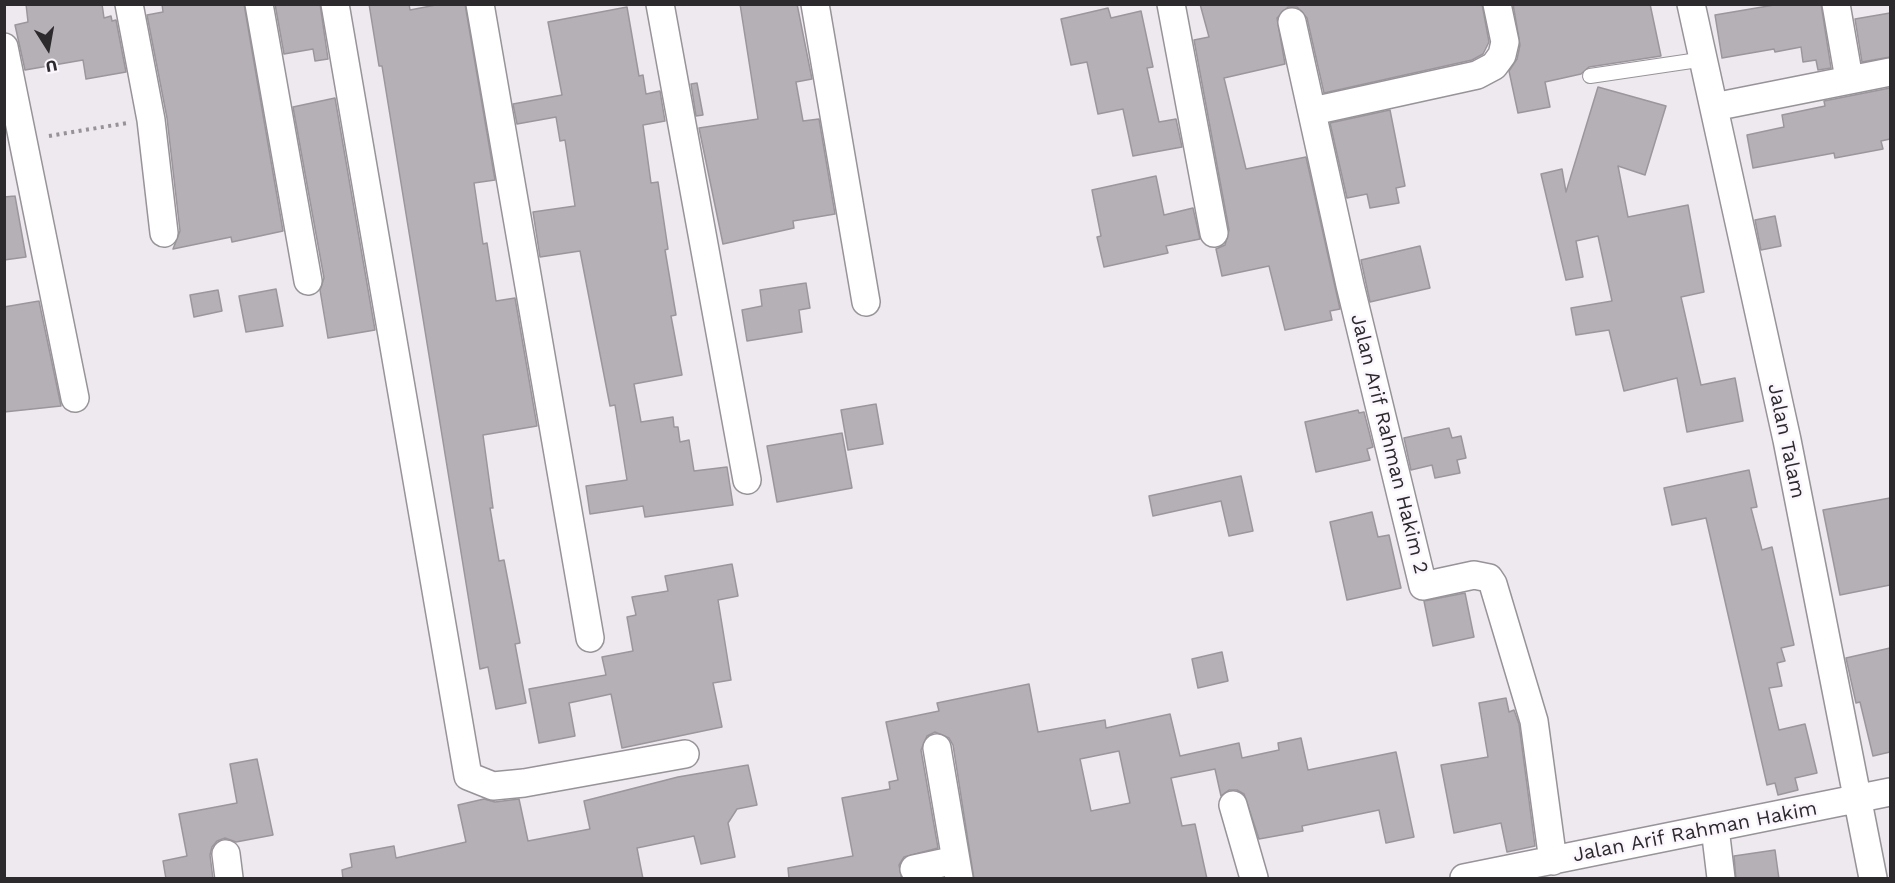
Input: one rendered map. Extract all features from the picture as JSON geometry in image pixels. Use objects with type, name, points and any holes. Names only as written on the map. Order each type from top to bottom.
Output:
[{"type":"street","points":[[129,4],[151,120],[164,233]]},
{"type":"street","points":[[259,4],[308,281]]},
{"type":"street","points":[[335,4],[468,776],[493,786],[524,783],[685,754]]},
{"type":"street","points":[[480,4],[590,638]]},
{"type":"street","points":[[660,4],[747,480]]},
{"type":"street","points":[[815,4],[866,302]]},
{"type":"street","points":[[1172,4],[1214,233]]},
{"type":"street","points":[[1313,111],[1477,75],[1494,66],[1502,55],[1505,42],[1497,4]]},
{"type":"street","name":"Jalan Talam","points":[[1690,4],[1705,59],[1787,440],[1873,879]]},
{"type":"street","points":[[1836,4],[1849,80]]},
{"type":"street","name":"Jalan Arif Rahman Hakim 2","points":[[1292,22],[1350,285],[1423,586],[1474,575],[1489,578],[1493,584],[1534,721],[1553,861]]},
{"type":"street","points":[[4,47],[75,398]]},
{"type":"street","points":[[1714,106],[1890,72]]},
{"type":"street","points":[[914,869],[957,869],[937,748]]},
{"type":"street","name":"Jalan Arif Rahman Hakim","points":[[1464,879],[1498,875],[1553,861],[1890,792]]},
{"type":"street","points":[[1233,805],[1254,879]]},
{"type":"street","points":[[1715,828],[1721,879]]},
{"type":"lane","points":[[1590,76],[1705,59]]},
{"type":"path","points":[[24,139],[151,120]]},
{"type":"building","points":[[26,4],[102,4],[104,18],[111,16],[112,21],[116,20],[126,72],[86,79],[83,60],[25,70],[15,25],[28,22]]},
{"type":"building","points":[[162,4],[244,4],[283,231],[232,242],[231,237],[173,249],[180,231],[167,118],[147,15],[163,12]]},
{"type":"building","points":[[275,4],[320,4],[328,59],[315,61],[313,49],[284,54]]},
{"type":"building","points":[[369,4],[409,4],[410,10],[441,4],[465,4],[495,180],[474,183],[483,244],[487,243],[496,301],[515,298],[537,426],[483,435],[493,508],[490,508],[499,561],[504,560],[520,643],[515,644],[526,703],[496,709],[488,667],[480,669],[382,66],[379,66]]},
{"type":"building","points":[[740,4],[797,4],[812,79],[796,82],[803,121],[819,119],[835,214],[793,221],[794,228],[723,244],[699,128],[758,119]]},
{"type":"building","points":[[1200,4],[1482,4],[1489,42],[1483,54],[1472,60],[1324,93],[1307,18],[1297,7],[1288,7],[1277,18],[1285,64],[1224,78],[1246,169],[1306,157],[1340,309],[1330,311],[1332,320],[1285,330],[1269,266],[1222,276],[1216,249],[1225,245],[1229,230],[1194,40],[1209,37]]},
{"type":"building","points":[[1513,4],[1650,4],[1661,56],[1589,67],[1581,74],[1545,82],[1550,107],[1518,113],[1509,71],[1517,59],[1520,45]]},
{"type":"building","points":[[1780,4],[1821,4],[1831,68],[1818,70],[1816,60],[1803,62],[1801,47],[1722,58],[1715,15]]},
{"type":"building","points":[[627,7],[639,76],[643,75],[646,94],[660,91],[665,121],[643,125],[651,183],[658,182],[668,249],[665,250],[676,315],[671,316],[682,375],[634,384],[641,422],[673,417],[674,427],[678,427],[680,442],[689,440],[694,471],[727,467],[733,505],[645,517],[643,506],[590,514],[586,486],[627,480],[615,405],[610,406],[580,251],[540,257],[533,212],[575,206],[565,140],[560,141],[556,117],[517,124],[513,104],[562,95],[548,22]]},
{"type":"building","points":[[1108,8],[1111,18],[1141,11],[1153,67],[1147,68],[1159,122],[1176,119],[1182,147],[1133,156],[1123,109],[1098,114],[1087,62],[1071,65],[1061,19]]},
{"type":"building","points":[[1890,13],[1890,57],[1862,62],[1855,19]]},
{"type":"building","points":[[697,83],[703,115],[696,116],[691,84]]},
{"type":"building","points":[[1598,87],[1666,106],[1645,175],[1618,166],[1628,217],[1688,205],[1704,292],[1681,297],[1701,385],[1735,378],[1743,421],[1687,432],[1677,378],[1624,391],[1609,330],[1576,335],[1571,308],[1612,301],[1598,236],[1576,241],[1583,277],[1566,280],[1541,174],[1562,169],[1566,192]]},
{"type":"building","points":[[1890,88],[1890,139],[1881,141],[1883,149],[1835,158],[1834,153],[1753,168],[1747,135],[1784,127],[1782,115],[1825,106],[1824,101]]},
{"type":"building","points":[[335,98],[375,330],[328,338],[320,290],[324,278],[293,107]]},
{"type":"building","points":[[1390,110],[1405,186],[1396,188],[1399,203],[1370,208],[1367,194],[1347,198],[1330,123]]},
{"type":"building","points":[[1156,176],[1164,215],[1193,208],[1200,239],[1166,246],[1168,253],[1104,267],[1097,237],[1101,236],[1092,190]]},
{"type":"building","points":[[15,196],[26,257],[4,260],[4,197]]},
{"type":"building","points":[[1775,216],[1781,246],[1761,250],[1755,220]]},
{"type":"building","points":[[1420,246],[1430,288],[1370,302],[1361,260]]},
{"type":"building","points":[[806,283],[810,308],[799,310],[802,332],[747,341],[742,310],[762,306],[760,290]]},
{"type":"building","points":[[276,289],[283,326],[246,332],[239,296]]},
{"type":"building","points":[[218,290],[222,311],[194,317],[190,295]]},
{"type":"building","points":[[39,301],[61,406],[4,412],[4,307]]},
{"type":"building","points":[[876,404],[883,444],[848,450],[841,410]]},
{"type":"building","points":[[1358,410],[1359,413],[1364,412],[1373,447],[1367,449],[1370,460],[1316,472],[1305,422]]},
{"type":"building","points":[[1449,428],[1452,438],[1461,436],[1466,458],[1457,460],[1460,473],[1435,478],[1432,465],[1411,470],[1404,438]]},
{"type":"building","points":[[842,433],[852,488],[777,502],[767,446]]},
{"type":"building","points":[[1749,470],[1757,507],[1751,508],[1762,550],[1772,547],[1794,645],[1781,648],[1785,661],[1777,663],[1782,686],[1769,688],[1779,730],[1805,724],[1817,773],[1795,778],[1798,790],[1778,795],[1775,783],[1767,785],[1706,518],[1672,525],[1664,488]]},
{"type":"building","points":[[1241,476],[1253,531],[1229,536],[1221,501],[1153,516],[1149,496]]},
{"type":"building","points":[[1890,498],[1890,585],[1840,595],[1823,510]]},
{"type":"building","points":[[1372,512],[1378,537],[1389,535],[1401,588],[1347,600],[1330,522]]},
{"type":"building","points":[[732,564],[738,596],[718,600],[731,680],[713,683],[722,727],[622,748],[611,694],[569,703],[575,736],[539,743],[529,689],[606,675],[602,657],[633,651],[627,617],[636,615],[632,597],[668,591],[665,576]]},
{"type":"building","points":[[1465,593],[1474,637],[1433,646],[1424,601]]},
{"type":"building","points":[[1890,648],[1890,752],[1873,756],[1860,702],[1856,703],[1846,658]]},
{"type":"building","points":[[1222,652],[1228,681],[1198,688],[1192,659]]},
{"type":"building","points":[[1029,684],[1038,732],[1105,720],[1106,728],[1170,714],[1180,756],[1239,743],[1242,758],[1279,750],[1278,743],[1301,738],[1308,770],[1396,752],[1414,837],[1386,843],[1379,810],[1302,826],[1303,831],[1259,839],[1244,794],[1237,790],[1229,790],[1221,796],[1215,769],[1171,778],[1182,826],[1195,824],[1207,879],[974,879],[953,745],[949,738],[935,732],[927,736],[921,750],[938,848],[904,857],[899,865],[902,879],[789,879],[788,868],[853,856],[842,798],[890,789],[889,782],[898,780],[886,722],[939,711],[937,703]],"holes":[[[1119,751],[1130,803],[1091,811],[1080,759]]]},
{"type":"building","points":[[1506,698],[1509,712],[1514,710],[1519,724],[1535,846],[1507,852],[1501,823],[1454,833],[1441,765],[1488,757],[1479,703]]},
{"type":"building","points":[[257,759],[273,835],[236,842],[225,838],[217,841],[210,855],[213,879],[166,879],[163,861],[187,856],[179,814],[237,803],[230,764]]},
{"type":"building","points":[[748,765],[757,805],[737,809],[728,823],[735,857],[701,864],[694,836],[637,848],[643,879],[343,879],[342,870],[352,867],[350,854],[394,846],[396,858],[466,842],[458,805],[484,799],[495,802],[519,799],[528,841],[590,829],[584,801],[678,777]]},
{"type":"building","points":[[1775,850],[1779,879],[1736,879],[1734,856]]}]
